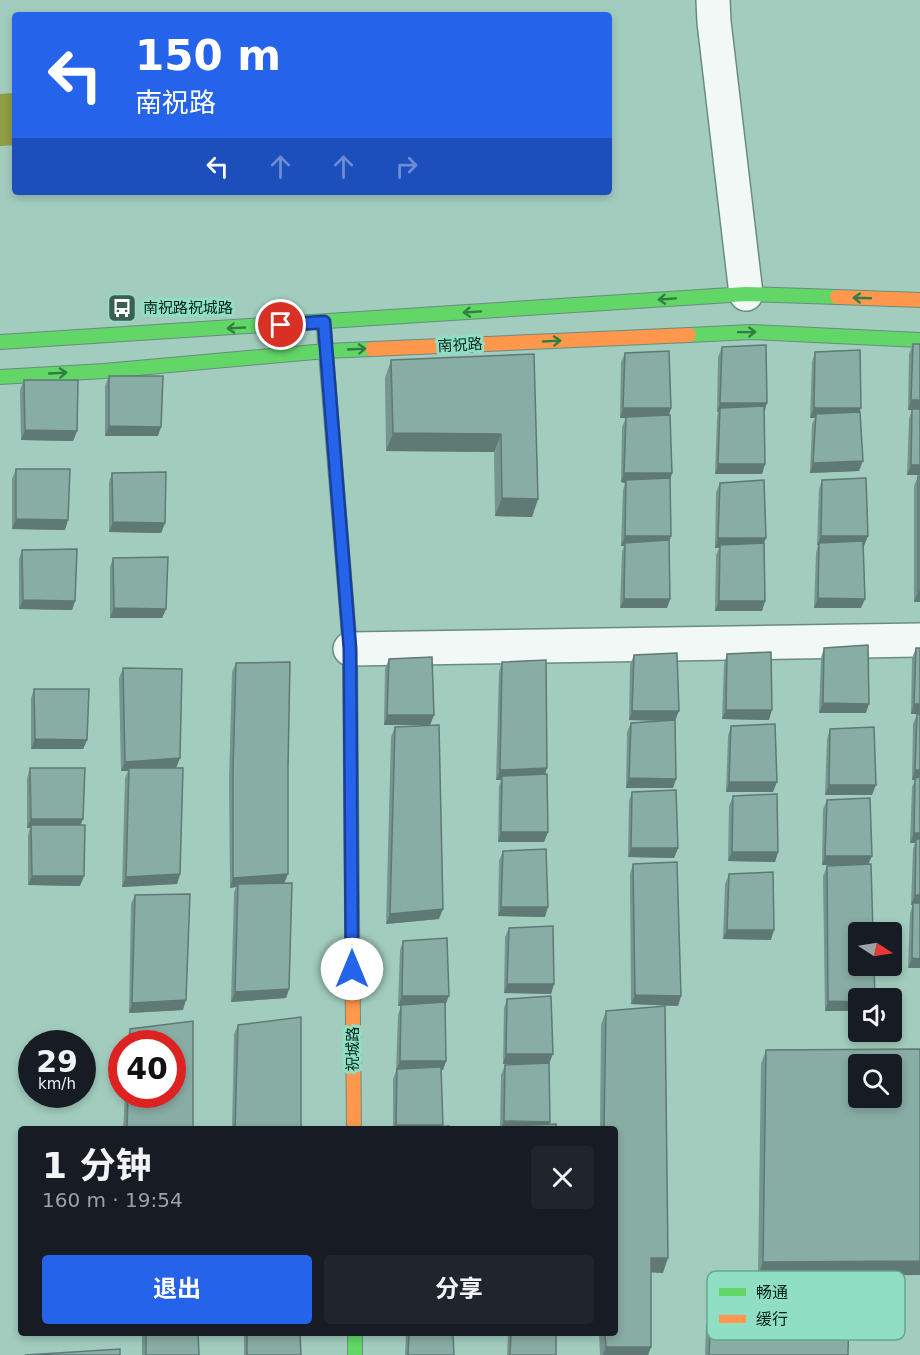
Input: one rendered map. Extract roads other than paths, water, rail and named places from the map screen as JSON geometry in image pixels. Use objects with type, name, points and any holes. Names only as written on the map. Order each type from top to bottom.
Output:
[{"type":"main road","points":[[0,342],[746,294],[920,300]]},
{"type":"main road","name":"祝城路","points":[[324,322],[350,649],[354,1126]]},
{"type":"main road","name":"南祝路","points":[[0,376],[104,371],[326,351],[751,332],[920,340]]},
{"type":"main road","points":[[355,1336],[356,1355]]},
{"type":"street","points":[[713,0],[746,294]]},
{"type":"street","points":[[350,649],[920,640]]},
{"type":"waterway","points":[[0,120],[12,119]]},
{"type":"place","name":"南祝路祝城路","points":[[122,308]]}]
